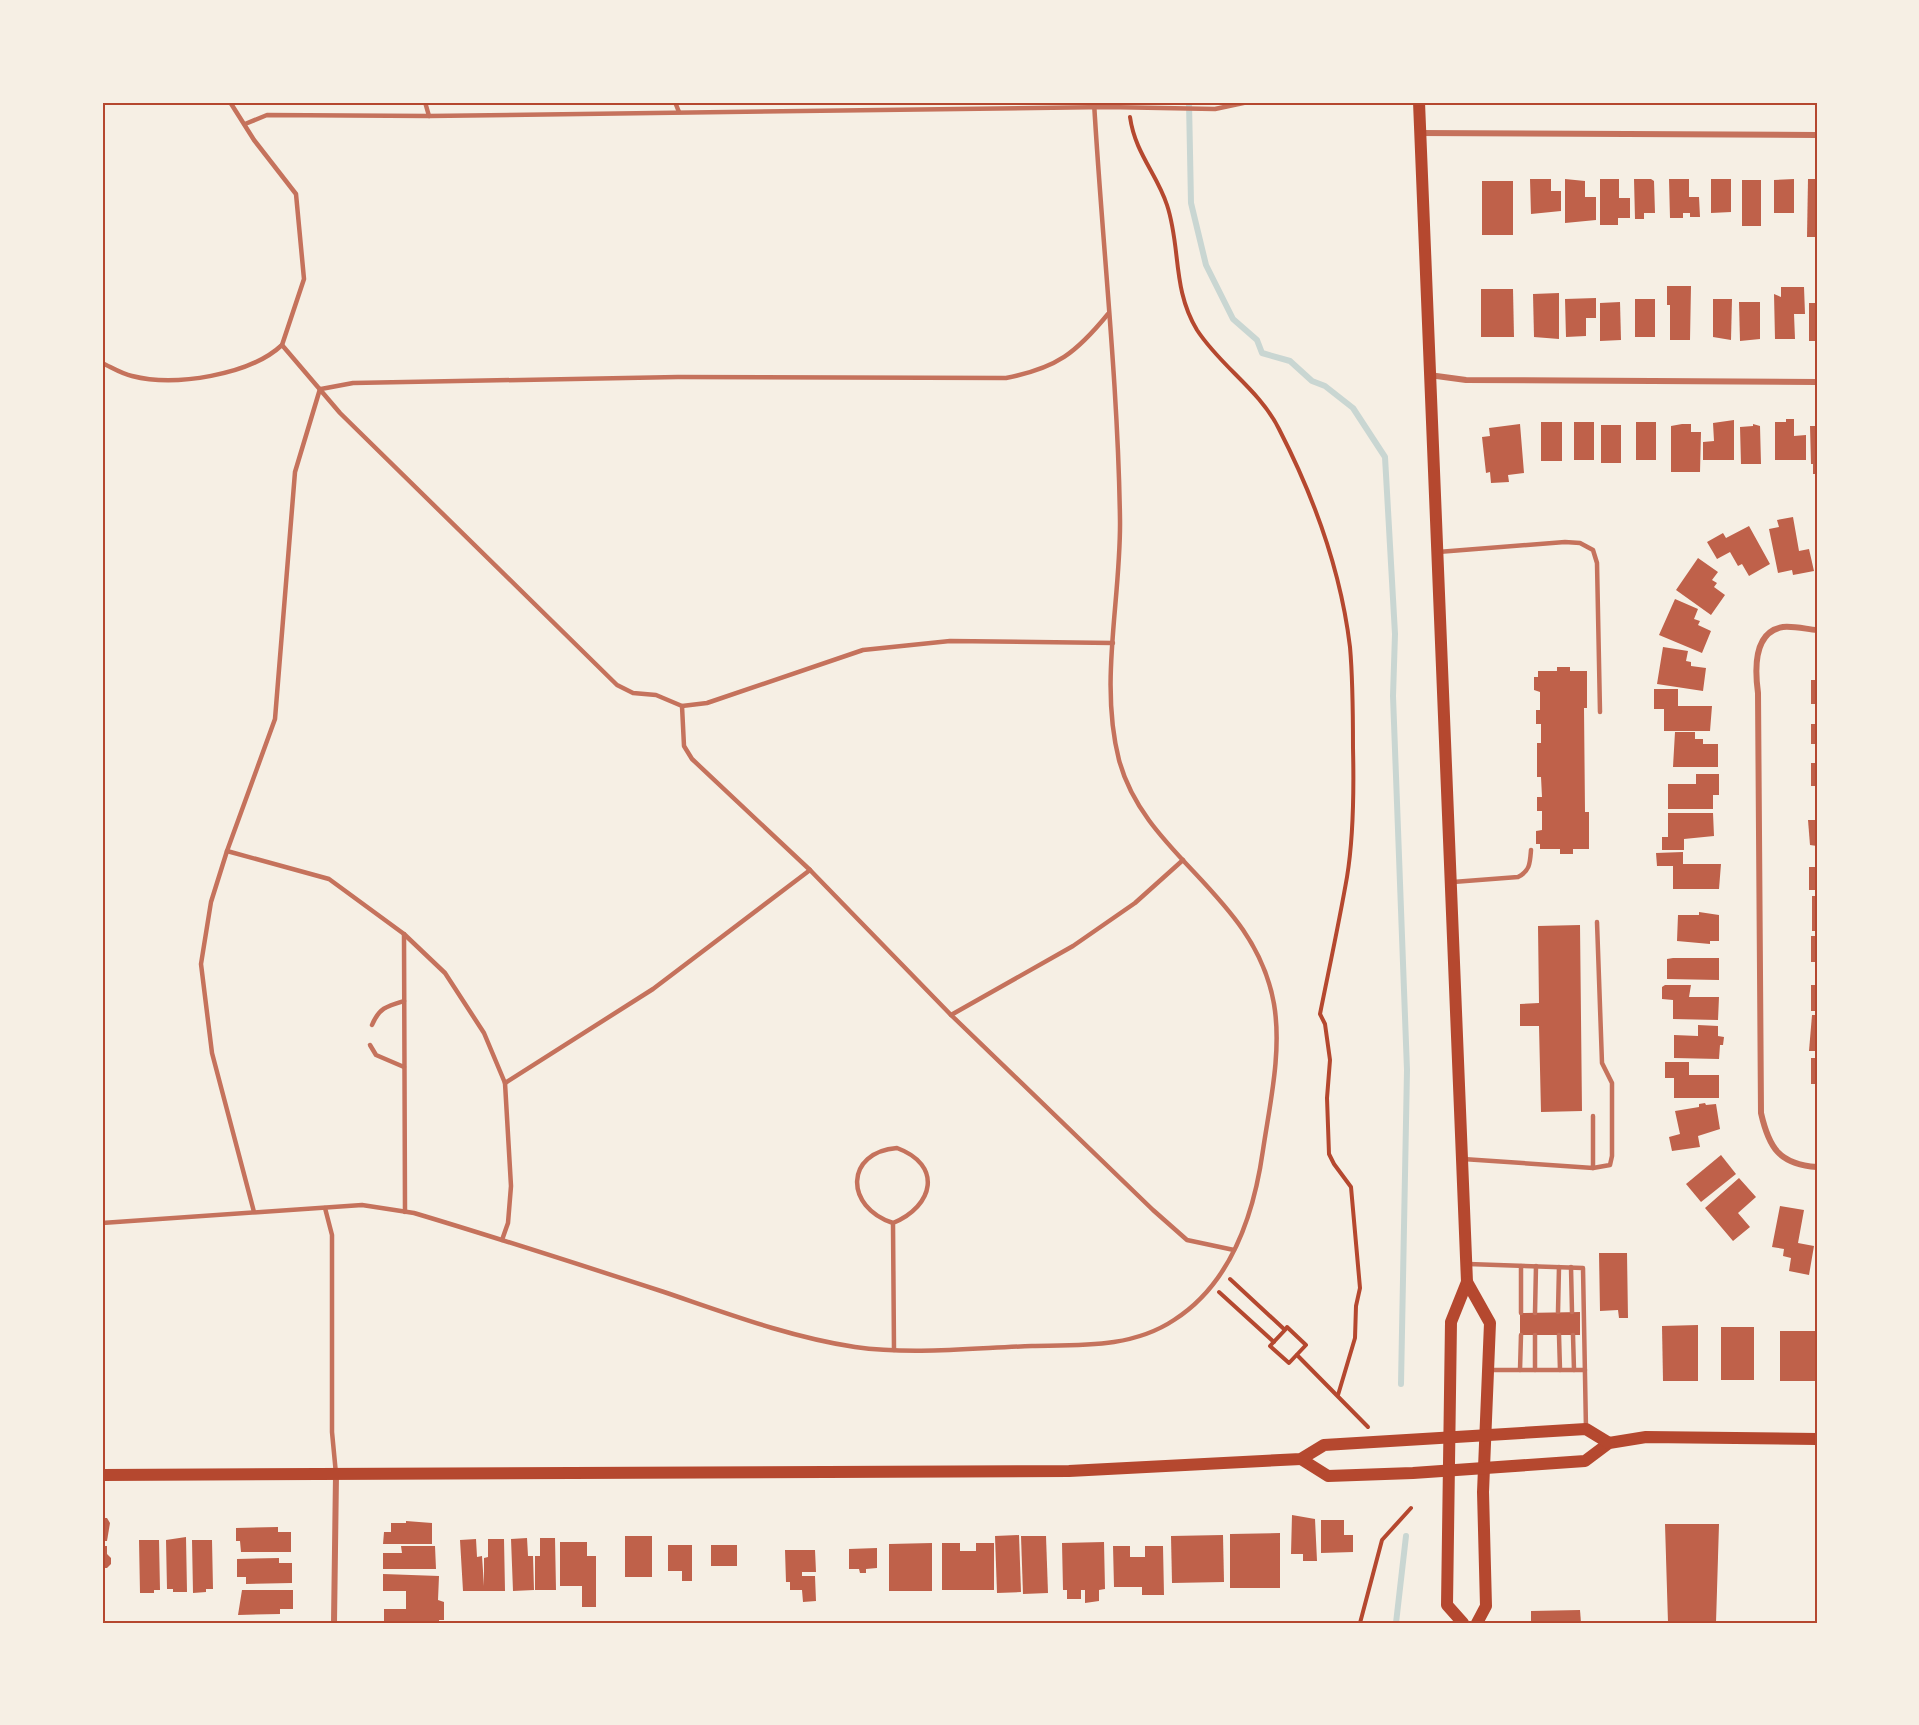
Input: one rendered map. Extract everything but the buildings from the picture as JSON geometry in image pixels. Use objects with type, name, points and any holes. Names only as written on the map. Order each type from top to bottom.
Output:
[{"type":"main road","points":[[1419,102],[1467,1264],[1467,1282],[1451,1322],[1447,1605],[1463,1623]]},
{"type":"main road","points":[[1467,1282],[1490,1323],[1485,1468],[1486,1606],[1477,1623]]},
{"type":"main road","points":[[102,1475],[1069,1472],[1301,1459],[1324,1445],[1586,1429],[1609,1443]]},
{"type":"main road","points":[[1301,1459],[1328,1476],[1586,1461],[1609,1443],[1646,1437],[1817,1439]]},
{"type":"street","points":[[1419,133],[1817,135]]},
{"type":"street","points":[[1429,375],[1466,380],[1817,382]]},
{"type":"street","points":[[1817,630],[1782,627],[1771,633],[1761,645],[1755,666],[1758,693],[1761,1113],[1768,1139],[1776,1152],[1789,1161],[1817,1167]]},
{"type":"street","points":[[334,1623],[336,1475]]},
{"type":"lane","points":[[102,363],[132,376],[188,381],[259,362],[282,345],[304,279],[296,194],[230,102]]},
{"type":"lane","points":[[425,102],[429,116]]},
{"type":"lane","points":[[675,102],[679,112]]},
{"type":"lane","points":[[845,102],[847,110]]},
{"type":"lane","points":[[245,124],[267,115],[429,116],[1094,105],[1215,109],[1248,102]]},
{"type":"lane","points":[[102,1224],[362,1205],[405,1212],[502,1240],[786,1331],[858,1347],[894,1350],[1128,1341],[1176,1319],[1212,1285],[1223,1272],[1234,1250],[1250,1215],[1258,1185],[1275,1057],[1274,1004],[1258,955],[1245,930],[1227,906],[1183,860],[1139,804],[1119,758],[1111,695],[1120,524],[1094,105]]},
{"type":"lane","points":[[320,389],[353,383],[678,377],[1006,378],[1038,372],[1069,355],[1108,314]]},
{"type":"lane","points":[[282,345],[340,413],[617,685],[633,693],[656,695],[682,706],[707,703],[863,650],[950,641],[1113,643]]},
{"type":"lane","points":[[254,1212],[212,1053],[201,964],[203,941],[227,851],[275,719],[295,472],[320,389]]},
{"type":"lane","points":[[1437,552],[1565,542],[1580,543],[1593,550],[1597,563],[1600,712]]},
{"type":"lane","points":[[682,706],[684,746],[692,759],[810,870],[951,1015],[1187,1240],[1234,1250]]},
{"type":"lane","points":[[1453,882],[1518,877],[1526,873],[1530,866],[1531,850]]},
{"type":"lane","points":[[227,851],[329,879],[404,934],[445,973],[484,1033],[505,1083],[511,1186],[508,1223],[502,1240]]},
{"type":"lane","points":[[951,1015],[1073,946],[1135,903],[1183,860]]},
{"type":"lane","points":[[505,1083],[653,989],[810,870]]},
{"type":"lane","points":[[1463,1159],[1593,1168],[1610,1165],[1612,1083],[1602,1063],[1597,922]]},
{"type":"lane","points":[[404,934],[405,1212]]},
{"type":"lane","points":[[372,1025],[377,1014],[384,1007],[404,1001]]},
{"type":"lane","points":[[370,1045],[376,1055],[404,1067]]},
{"type":"lane","points":[[1593,1116],[1593,1168]]},
{"type":"lane","points":[[897,1148],[915,1158],[923,1167],[928,1180],[927,1192],[921,1205],[908,1217],[893,1223],[870,1212],[858,1194],[857,1185],[859,1173],[872,1156],[897,1148]]},
{"type":"lane","points":[[325,1208],[332,1235],[332,1432],[336,1475]]},
{"type":"lane","points":[[893,1223],[894,1350]]},
{"type":"lane","points":[[1467,1264],[1583,1268],[1586,1429]]},
{"type":"lane","points":[[1521,1266],[1521,1312]]},
{"type":"lane","points":[[1535,1312],[1536,1266]]},
{"type":"lane","points":[[1558,1312],[1559,1267]]},
{"type":"lane","points":[[1571,1268],[1572,1312]]},
{"type":"lane","points":[[1520,1370],[1521,1335]]},
{"type":"lane","points":[[1535,1335],[1535,1370]]},
{"type":"lane","points":[[1559,1335],[1560,1370]]},
{"type":"lane","points":[[1573,1335],[1574,1370]]},
{"type":"lane","points":[[1488,1370],[1585,1370]]},
{"type":"path","points":[[1128,107],[1136,141],[1167,204],[1177,276],[1186,307],[1208,346],[1266,406],[1279,429],[1330,552],[1350,645],[1354,767],[1352,826],[1347,876],[1320,1014],[1325,1024],[1330,1060],[1327,1098],[1329,1154],[1351,1186],[1360,1288],[1356,1306],[1355,1338],[1338,1395]]},
{"type":"path","points":[[1223,1272],[1285,1330]]},
{"type":"path","points":[[1212,1285],[1274,1342]]},
{"type":"path","points":[[1287,1327],[1306,1345],[1289,1363],[1270,1346],[1285,1330],[1287,1327]]},
{"type":"path","points":[[1297,1354],[1368,1427],[1368,1443]]},
{"type":"path","points":[[1360,1623],[1382,1540],[1411,1508]]},
{"type":"waterway","points":[[1189,102],[1191,203],[1206,265],[1233,319],[1257,340],[1262,353],[1290,361],[1312,381],[1325,386],[1353,408],[1385,457],[1395,634],[1393,696],[1407,1070],[1401,1384]]},
{"type":"waterway","points":[[1396,1623],[1406,1536]]}]
